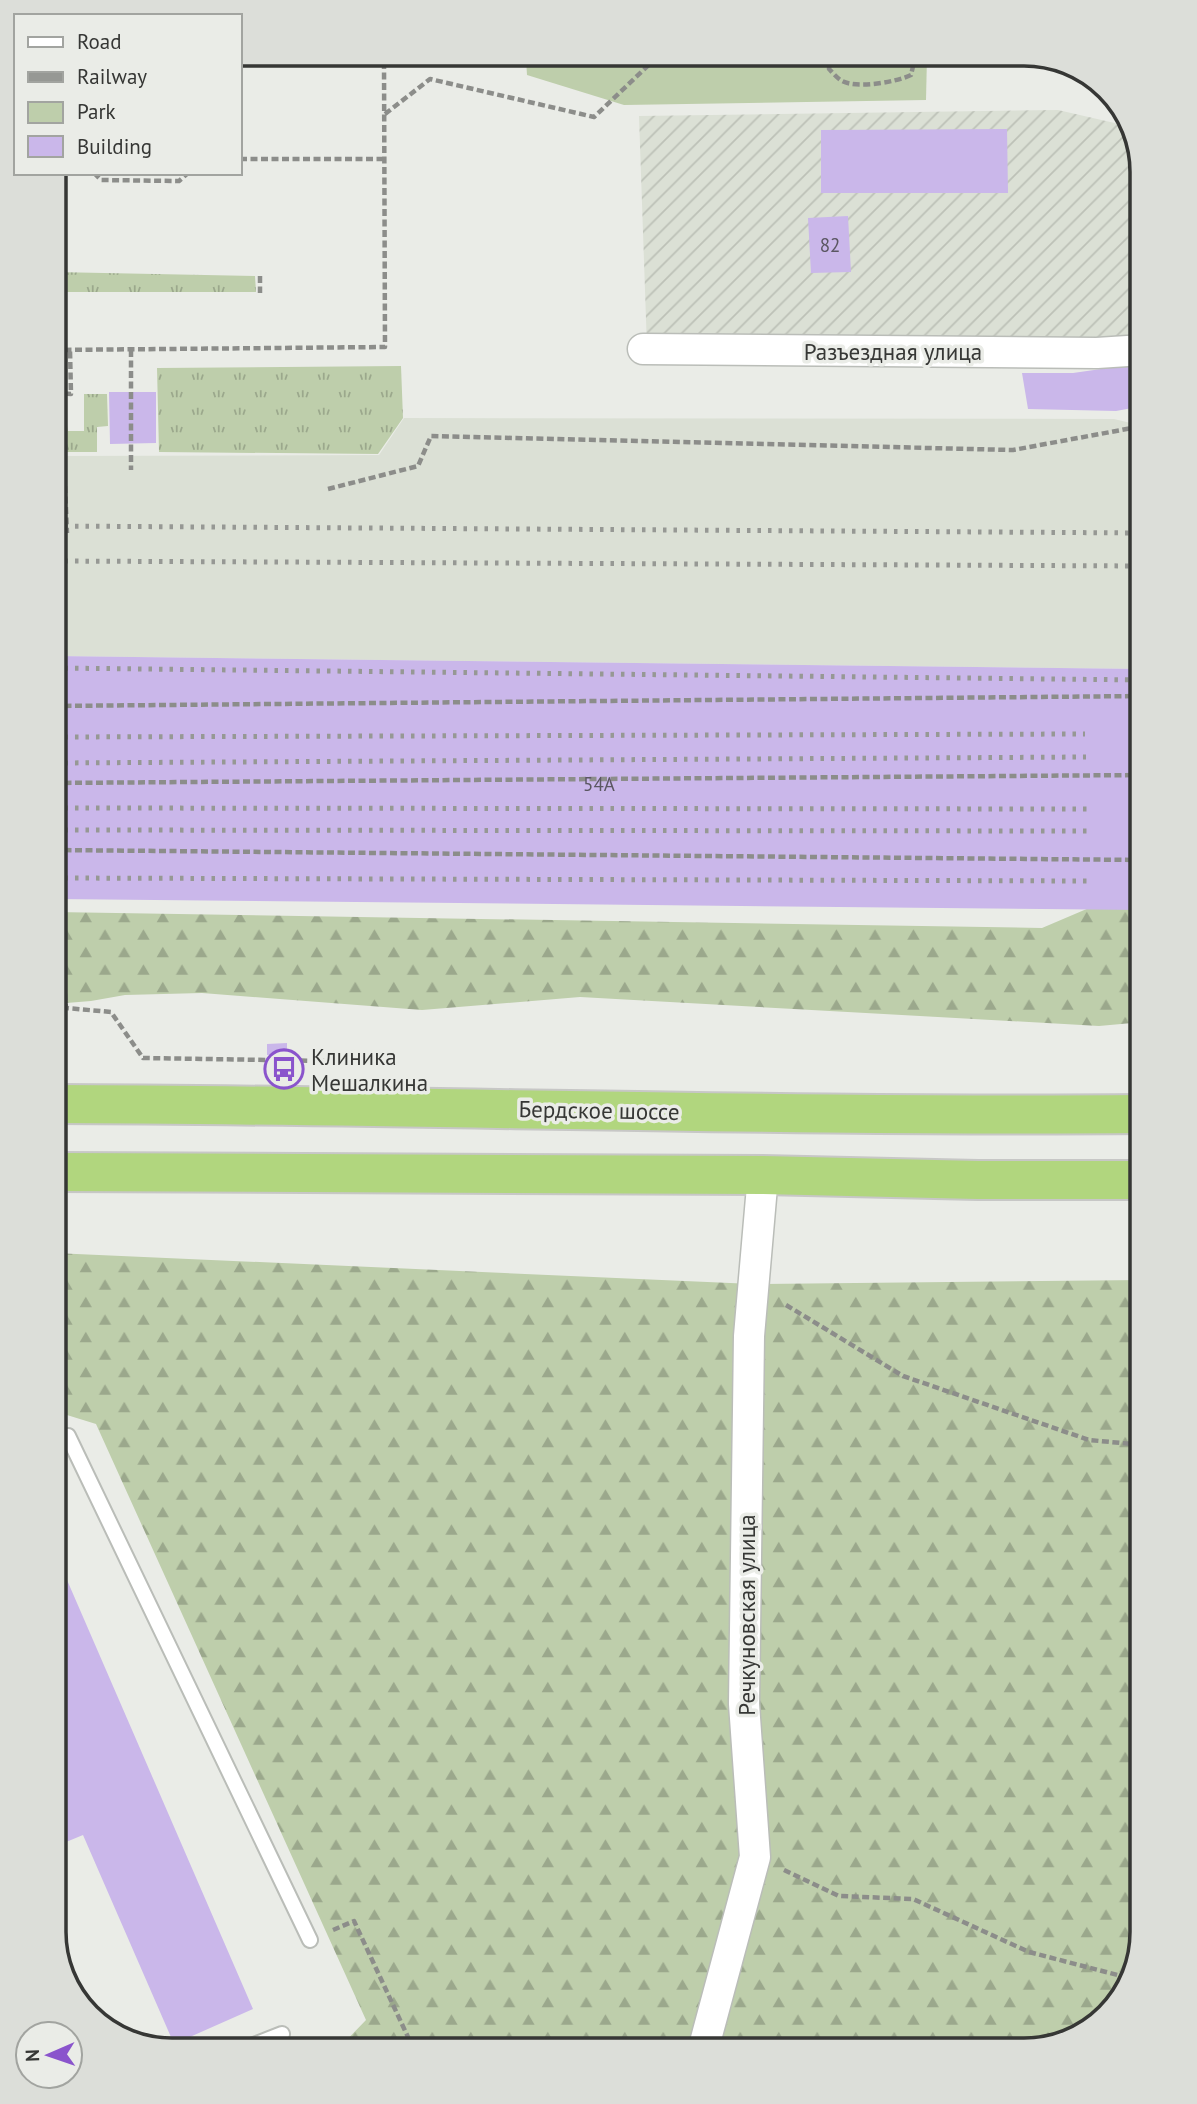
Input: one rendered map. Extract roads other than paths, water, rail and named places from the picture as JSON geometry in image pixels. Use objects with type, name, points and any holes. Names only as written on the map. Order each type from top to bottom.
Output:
[{"type":"highway","name":"Бердское шоссе","points":[[67,1104],[276,1104],[975,1116],[1130,1114]]},
{"type":"highway","points":[[67,1172],[763,1175],[1130,1180]]},
{"type":"street","name":"Разъездная улица","points":[[643,349],[1097,353],[1130,351]]},
{"type":"street","name":"Речкуновская улица","points":[[706,2038],[755,1857],[744,1704],[748,1336],[763,1175]]},
{"type":"lane","points":[[67,1436],[310,1941]]},
{"type":"lane","points":[[274,2037],[282,2034]]},
{"type":"railway","points":[[67,526],[1130,533]]},
{"type":"railway","points":[[67,561],[1130,566]]},
{"type":"railway","points":[[67,668],[1130,680]]},
{"type":"railway","points":[[67,737],[1085,734]]},
{"type":"railway","points":[[67,763],[1086,757]]},
{"type":"railway","points":[[67,808],[1089,809]]},
{"type":"railway","points":[[67,830],[1089,831]]},
{"type":"railway","points":[[67,878],[1092,881]]},
{"type":"place","name":"Клиника Мешалкина","points":[[284,1069]]}]
